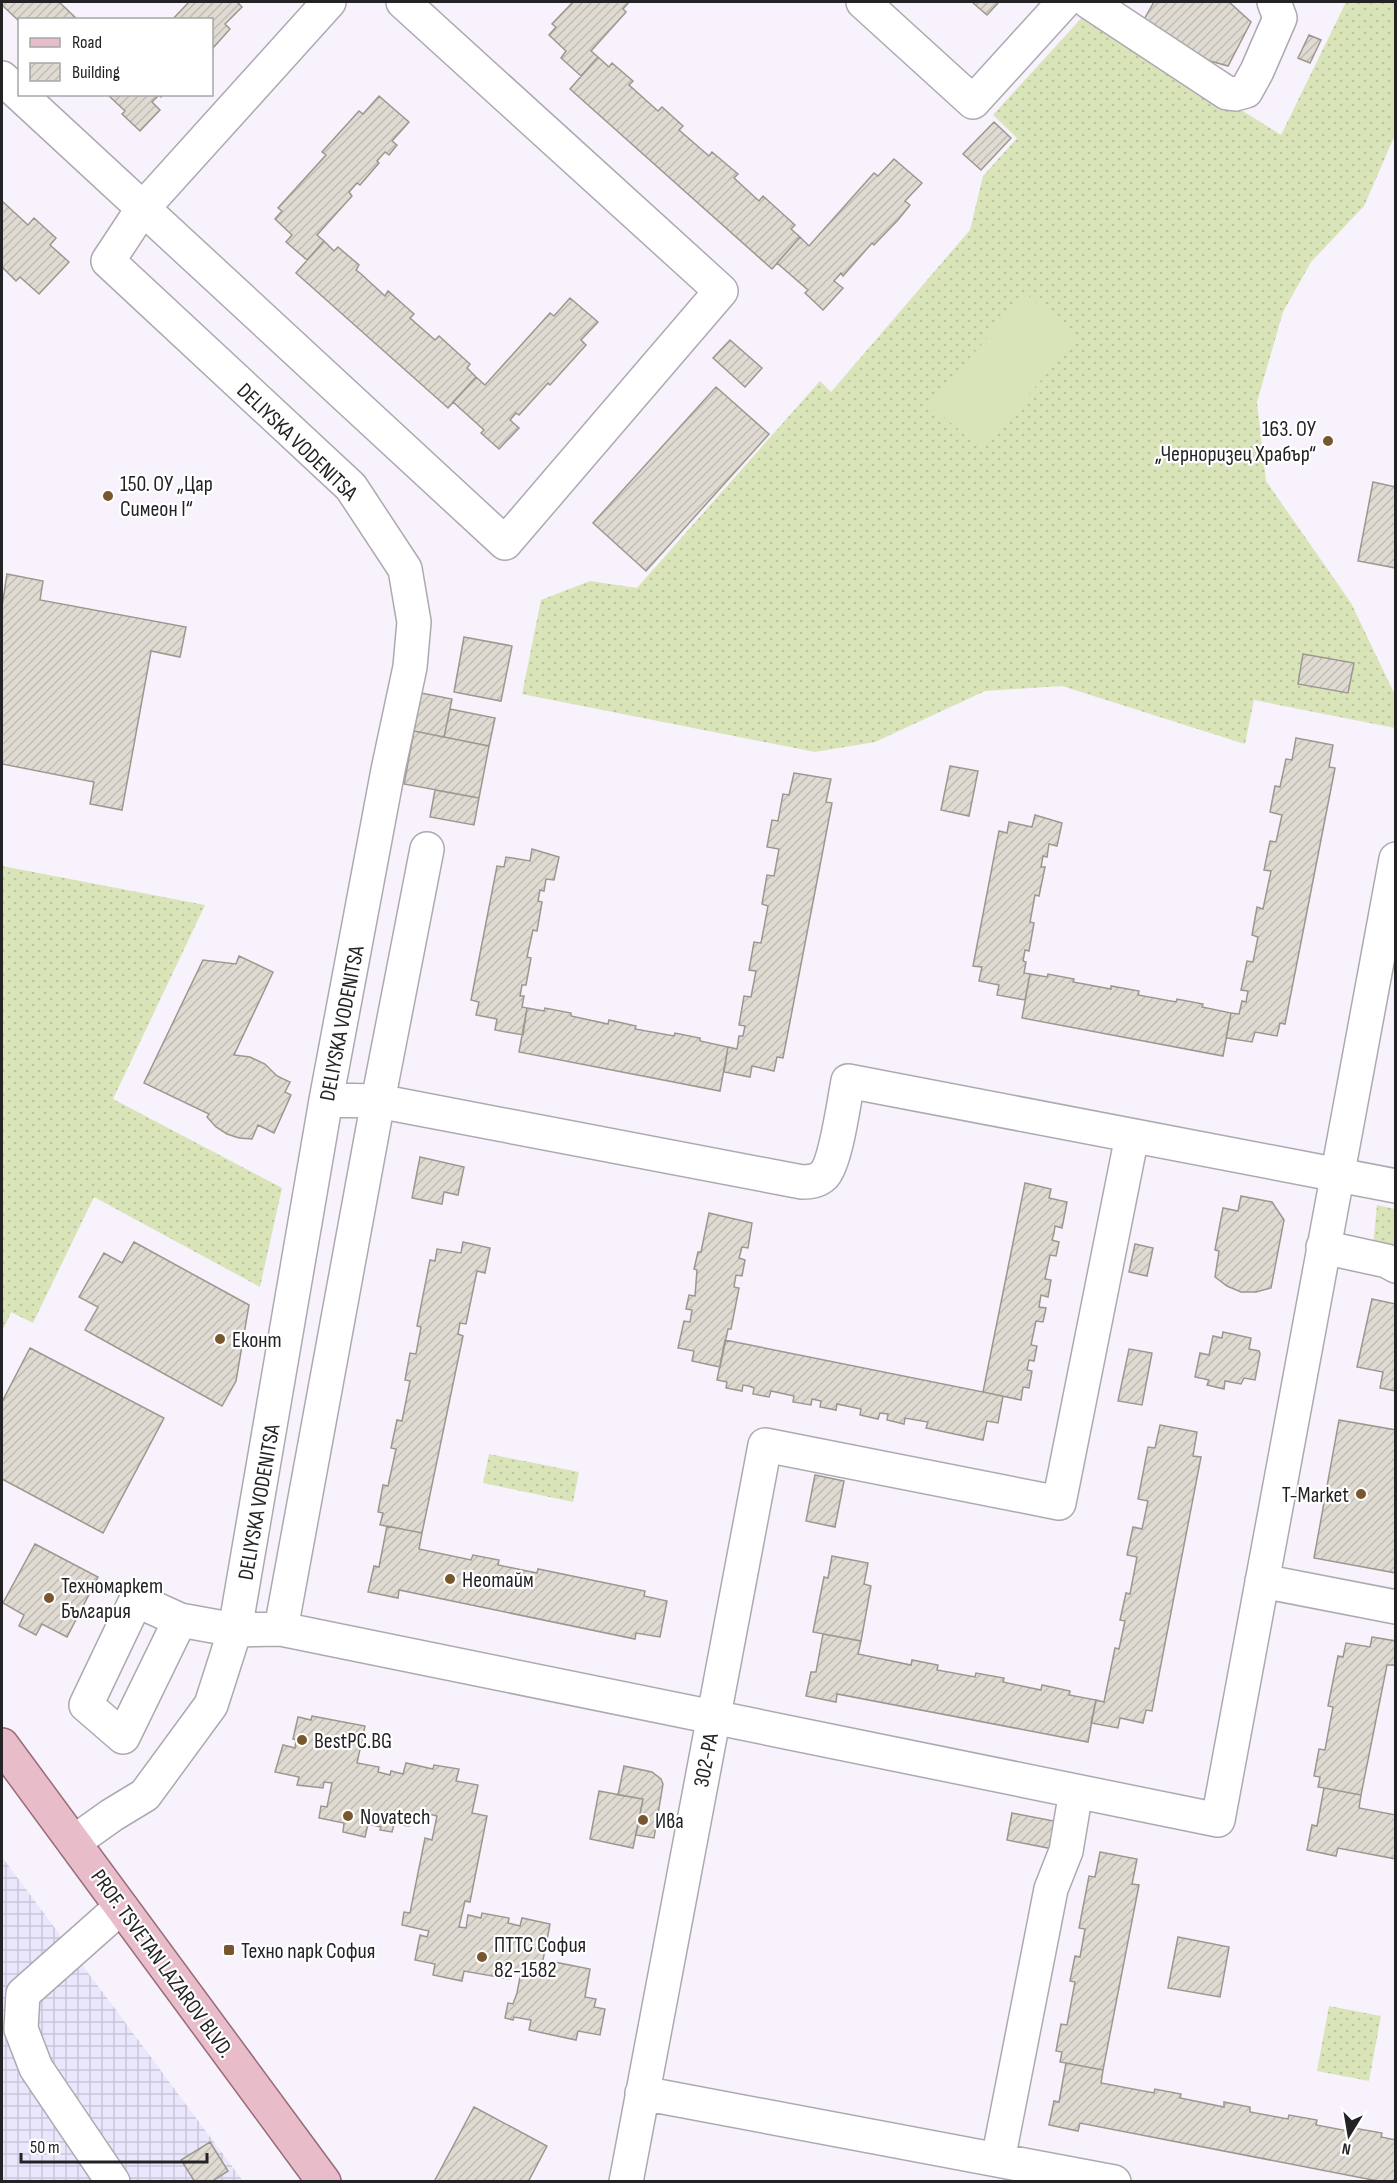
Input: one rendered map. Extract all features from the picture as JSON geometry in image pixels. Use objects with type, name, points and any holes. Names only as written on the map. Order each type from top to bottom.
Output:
[{"type":"main road","name":"PROF. TSVETAN LAZAROV BLVD.","points":[[2,1745],[324,2181]]},
{"type":"street","points":[[142,208],[328,2]]},
{"type":"street","points":[[21,96],[506,543],[721,291],[403,2]]},
{"type":"street","points":[[862,2],[973,102],[1064,2]]},
{"type":"street","points":[[1089,2],[1227,93],[1235,94],[1246,91],[1280,18],[1274,2]]},
{"type":"street","points":[[2,78],[18,93]]},
{"type":"street","name":"DELIYSKA VODENITSA","points":[[74,1842],[145,1795],[211,1705],[236,1630],[326,1101],[388,770],[410,667],[414,622],[405,569],[351,487],[108,261],[142,208]]},
{"type":"street","points":[[281,1629],[427,849]]},
{"type":"street","points":[[180,1620],[236,1630],[281,1629],[1218,1820],[1395,859]]},
{"type":"street","points":[[326,1101],[378,1101],[811,1182],[819,1179],[830,1166],[848,1081],[1395,1186]]},
{"type":"street","name":"302-РА","points":[[626,2181],[765,1445],[1059,1503],[1132,1136]]},
{"type":"street","points":[[1323,1247],[1387,1261],[1395,1266]]},
{"type":"street","points":[[1262,1581],[1395,1607]]},
{"type":"street","points":[[998,2160],[1051,1889],[1066,1851],[1076,1791]]},
{"type":"street","points":[[113,2181],[36,2068],[21,2029],[23,1994],[121,1907]]},
{"type":"street","points":[[642,2093],[1114,2181]]},
{"type":"shaded area","points":[[2,1857],[243,2181],[2,2181]]},
{"type":"green space","points":[[1346,2],[1395,2],[1395,135],[1364,206],[1311,262],[1283,312],[1257,402],[1266,481],[1351,603],[1395,695],[1395,728],[1254,700],[1245,744],[1062,686],[985,691],[875,742],[815,752],[522,694],[541,600],[590,581],[637,588],[820,381],[831,392],[970,230],[983,176],[1017,138],[993,115],[1086,13],[1281,135]]},
{"type":"green space","points":[[1026,294],[1077,339],[981,449],[929,404]]},
{"type":"green space","points":[[2,866],[205,905],[113,1099],[282,1188],[260,1287],[94,1197],[33,1323],[11,1312],[2,1332]]},
{"type":"green space","points":[[1377,1205],[1395,1209],[1395,1260],[1373,1246]]},
{"type":"green space","points":[[489,1454],[579,1472],[573,1502],[483,1483]]},
{"type":"green space","points":[[1329,2006],[1381,2016],[1369,2081],[1317,2071]]},
{"type":"building","points":[[2,2],[59,2],[76,18],[18,18],[18,20],[2,5]]},
{"type":"building","points":[[189,2],[237,2],[242,7],[225,24],[230,29],[213,48],[213,18],[174,18]]},
{"type":"building","points":[[573,2],[629,2],[623,9],[626,12],[591,51],[598,57],[581,76],[561,58],[566,51],[549,35],[556,27],[552,24]]},
{"type":"building","points":[[972,2],[999,2],[987,15]]},
{"type":"building","points":[[1154,2],[1229,2],[1251,22],[1228,66],[1182,53],[1138,30]]},
{"type":"building","points":[[1309,35],[1321,40],[1310,63],[1298,58]]},
{"type":"building","points":[[598,57],[609,67],[612,63],[633,81],[629,85],[658,111],[662,107],[683,126],[679,130],[709,156],[712,152],[738,174],[734,178],[759,201],[763,196],[795,225],[791,229],[800,237],[772,269],[570,89]]},
{"type":"building","points":[[109,96],[158,96],[152,102],[160,110],[140,131],[122,114],[125,111]]},
{"type":"building","points":[[379,96],[409,122],[392,141],[397,145],[389,155],[385,152],[377,161],[379,163],[360,185],[357,183],[349,192],[352,196],[317,235],[324,241],[307,260],[286,242],[292,235],[275,219],[282,211],[278,208],[326,155],[322,152],[359,111],[363,114]]},
{"type":"building","points":[[994,122],[1011,138],[981,170],[963,154]]},
{"type":"building","points":[[894,159],[922,183],[905,201],[910,205],[898,220],[874,245],[872,243],[843,276],[841,273],[834,281],[843,288],[823,310],[805,293],[808,290],[777,263],[800,237],[809,246],[874,173],[878,176]]},
{"type":"building","points":[[2,201],[28,225],[34,218],[56,238],[50,245],[69,262],[39,294],[20,277],[16,281],[2,267]]},
{"type":"building","points":[[324,241],[334,251],[338,247],[359,265],[356,270],[385,296],[388,291],[414,314],[410,318],[435,340],[439,336],[470,364],[467,368],[476,377],[448,408],[296,273]]},
{"type":"building","points":[[570,298],[598,322],[581,340],[586,345],[550,385],[548,383],[519,415],[516,413],[510,420],[519,428],[499,449],[481,433],[484,430],[453,402],[476,377],[485,385],[550,313],[554,316]]},
{"type":"building","points":[[730,340],[762,368],[745,387],[713,358]]},
{"type":"building","points":[[716,387],[769,434],[646,571],[593,523]]},
{"type":"building","points":[[1373,482],[1396,487],[1396,568],[1358,561]]},
{"type":"building","points":[[7,574],[43,581],[40,600],[186,627],[180,657],[151,651],[122,810],[90,804],[94,782],[2,764],[2,607]]},
{"type":"building","points":[[464,637],[512,646],[501,701],[454,692]]},
{"type":"building","points":[[1303,654],[1354,663],[1348,693],[1298,684]]},
{"type":"building","points":[[421,693],[452,699],[444,737],[414,731]]},
{"type":"building","points":[[450,709],[495,718],[489,746],[444,737]]},
{"type":"building","points":[[414,731],[489,746],[479,798],[404,784]]},
{"type":"building","points":[[1296,738],[1333,745],[1329,767],[1335,768],[1285,1024],[1280,1023],[1277,1036],[1255,1032],[1252,1042],[1226,1038],[1231,1013],[1239,1014],[1242,1001],[1246,1002],[1248,991],[1241,990],[1247,961],[1253,962],[1258,937],[1252,935],[1257,907],[1263,909],[1271,871],[1264,870],[1270,841],[1276,842],[1282,815],[1270,812],[1275,786],[1280,787],[1286,759],[1292,760]]},
{"type":"building","points":[[950,766],[978,771],[969,816],[941,810]]},
{"type":"building","points":[[794,773],[831,779],[826,802],[832,803],[783,1058],[777,1057],[774,1071],[752,1066],[750,1077],[724,1072],[728,1047],[737,1049],[739,1036],[743,1036],[745,1026],[739,1025],[744,996],[751,997],[756,971],[749,970],[754,942],[761,943],[768,906],[762,904],[767,875],[774,876],[779,849],[767,847],[772,820],[778,821],[783,794],[789,795]]},
{"type":"building","points":[[435,790],[479,798],[474,825],[430,817]]},
{"type":"building","points":[[1035,815],[1062,823],[1057,846],[1049,844],[1047,857],[1043,856],[1041,867],[1045,867],[1039,896],[1035,895],[1030,922],[1034,923],[1029,951],[1025,950],[1023,961],[1026,962],[1024,973],[1030,974],[1025,1000],[997,995],[999,985],[979,981],[982,967],[973,966],[999,831],[1007,833],[1009,822],[1032,827]]},
{"type":"building","points":[[532,849],[559,857],[554,880],[546,879],[544,891],[540,890],[538,901],[542,902],[537,931],[533,930],[527,957],[531,958],[526,985],[522,985],[520,996],[524,996],[522,1007],[527,1008],[523,1035],[495,1030],[497,1019],[476,1015],[479,1002],[471,1000],[497,866],[504,867],[506,857],[530,861]]},
{"type":"building","points":[[239,956],[273,972],[234,1055],[250,1057],[265,1064],[277,1076],[290,1082],[285,1092],[291,1095],[274,1133],[258,1125],[252,1139],[227,1134],[207,1117],[209,1114],[144,1083],[203,960],[236,964]]},
{"type":"building","points":[[1030,974],[1047,977],[1048,974],[1074,979],[1073,982],[1111,989],[1111,986],[1139,991],[1138,995],[1203,1004],[1202,1007],[1231,1013],[1223,1056],[1022,1018]]},
{"type":"building","points":[[527,1008],[544,1011],[545,1008],[571,1013],[571,1016],[608,1024],[609,1020],[636,1026],[635,1029],[674,1036],[675,1033],[728,1047],[720,1091],[519,1052]]},
{"type":"building","points":[[420,1157],[464,1167],[458,1195],[444,1192],[442,1204],[412,1198]]},
{"type":"building","points":[[1025,1183],[1051,1189],[1049,1198],[1067,1202],[1062,1228],[1055,1226],[1052,1240],[1059,1242],[1056,1256],[1050,1255],[1045,1279],[1051,1280],[1048,1297],[1041,1295],[1039,1307],[1046,1308],[1043,1322],[1036,1321],[1031,1345],[1037,1346],[1034,1361],[1029,1360],[1027,1370],[1032,1371],[1029,1388],[1023,1387],[1021,1400],[983,1392]]},
{"type":"building","points":[[1241,1196],[1272,1202],[1284,1220],[1271,1288],[1256,1292],[1241,1292],[1215,1277],[1219,1251],[1215,1250],[1223,1208],[1238,1211]]},
{"type":"building","points":[[709,1213],[752,1223],[748,1248],[742,1247],[739,1258],[745,1260],[742,1276],[736,1275],[734,1287],[739,1288],[731,1329],[728,1329],[720,1367],[692,1361],[694,1351],[678,1348],[684,1321],[690,1322],[692,1310],[686,1309],[689,1295],[695,1296],[697,1270],[694,1269],[698,1252],[701,1252]]},
{"type":"building","points":[[134,1242],[249,1305],[236,1381],[222,1406],[85,1330],[98,1307],[79,1297],[104,1253],[122,1263]]},
{"type":"building","points":[[463,1242],[490,1248],[485,1273],[477,1271],[466,1324],[460,1323],[458,1334],[463,1336],[422,1533],[380,1525],[383,1513],[378,1512],[383,1485],[388,1486],[396,1449],[391,1448],[397,1420],[402,1421],[410,1381],[405,1380],[410,1353],[416,1354],[421,1327],[417,1326],[430,1260],[435,1261],[437,1249],[461,1253]]},
{"type":"building","points":[[1135,1244],[1153,1248],[1147,1276],[1129,1272]]},
{"type":"building","points":[[1372,1299],[1396,1304],[1396,1391],[1380,1388],[1383,1372],[1357,1367]]},
{"type":"building","points":[[1223,1332],[1251,1338],[1249,1349],[1259,1351],[1260,1354],[1255,1380],[1244,1378],[1241,1384],[1225,1381],[1224,1389],[1207,1385],[1209,1380],[1195,1377],[1200,1353],[1209,1355],[1213,1336],[1222,1338]]},
{"type":"building","points":[[725,1340],[1003,1396],[998,1423],[987,1421],[983,1440],[926,1428],[928,1422],[905,1418],[904,1424],[887,1420],[888,1414],[880,1413],[878,1419],[860,1415],[861,1409],[837,1404],[836,1410],[820,1407],[821,1401],[812,1399],[811,1405],[793,1402],[794,1396],[771,1391],[769,1397],[753,1394],[754,1388],[749,1386],[743,1385],[742,1391],[726,1388],[727,1382],[717,1380]]},
{"type":"building","points":[[30,1348],[164,1418],[103,1533],[2,1479],[2,1402]]},
{"type":"building","points":[[1129,1349],[1152,1353],[1142,1405],[1118,1401]]},
{"type":"building","name":"T-Market","points":[[1339,1420],[1396,1430],[1396,1573],[1314,1558]]},
{"type":"building","points":[[1160,1425],[1197,1432],[1193,1456],[1201,1457],[1152,1711],[1146,1710],[1143,1723],[1120,1718],[1118,1728],[1091,1723],[1096,1700],[1104,1702],[1115,1648],[1119,1649],[1125,1621],[1120,1620],[1126,1593],[1130,1594],[1137,1557],[1127,1555],[1133,1527],[1142,1529],[1148,1501],[1138,1499],[1148,1447],[1155,1448]]},
{"type":"building","points":[[815,1475],[844,1481],[835,1527],[806,1521]]},
{"type":"building","points":[[387,1526],[422,1533],[419,1549],[471,1560],[473,1555],[499,1560],[498,1565],[537,1573],[538,1569],[645,1591],[644,1596],[667,1601],[660,1637],[636,1633],[635,1639],[399,1590],[398,1598],[368,1592],[374,1566],[379,1567]]},
{"type":"building","points":[[35,1544],[98,1577],[67,1637],[42,1624],[36,1635],[19,1626],[24,1615],[3,1603]]},
{"type":"building","points":[[832,1556],[868,1563],[864,1584],[871,1586],[861,1641],[813,1632],[824,1577],[828,1578]]},
{"type":"building","points":[[823,1634],[861,1641],[858,1654],[911,1665],[912,1660],[938,1665],[937,1670],[975,1677],[976,1673],[1004,1678],[1003,1682],[1041,1690],[1042,1685],[1070,1691],[1069,1695],[1096,1700],[1088,1742],[837,1694],[836,1702],[806,1696],[811,1672],[816,1672]]},
{"type":"building","points":[[1372,1637],[1396,1641],[1396,1665],[1387,1665],[1361,1795],[1318,1787],[1320,1777],[1314,1776],[1319,1749],[1325,1750],[1333,1707],[1328,1706],[1338,1656],[1343,1657],[1346,1643],[1370,1647]]},
{"type":"building","points":[[312,1716],[365,1726],[357,1763],[379,1767],[378,1772],[390,1775],[391,1771],[403,1774],[406,1763],[433,1769],[434,1765],[459,1769],[456,1781],[478,1785],[472,1813],[487,1816],[470,1902],[465,1901],[459,1927],[466,1928],[468,1915],[481,1918],[482,1913],[509,1918],[508,1923],[520,1926],[522,1918],[550,1924],[542,1965],[553,1968],[554,1962],[590,1969],[585,1997],[596,1999],[594,2007],[605,2009],[600,2035],[578,2031],[576,2040],[529,2030],[531,2020],[505,2018],[508,2003],[513,2004],[517,1993],[521,1972],[511,1970],[509,1979],[464,1971],[462,1981],[433,1975],[435,1964],[415,1960],[420,1935],[427,1937],[429,1931],[402,1925],[404,1912],[410,1913],[425,1838],[432,1840],[437,1816],[424,1813],[422,1825],[394,1824],[392,1832],[380,1830],[381,1827],[368,1824],[365,1837],[343,1832],[344,1823],[319,1818],[321,1806],[327,1807],[332,1783],[324,1782],[323,1788],[297,1785],[299,1777],[275,1772],[283,1745],[295,1748],[296,1740],[293,1739],[298,1717],[311,1720]]},
{"type":"building","points":[[624,1766],[652,1772],[661,1779],[663,1784],[654,1838],[636,1835],[643,1799],[618,1795]]},
{"type":"building","points":[[1324,1788],[1361,1795],[1359,1808],[1396,1815],[1396,1859],[1338,1848],[1336,1856],[1307,1850],[1312,1825],[1317,1826]]},
{"type":"building","points":[[599,1791],[643,1799],[633,1848],[590,1839]]},
{"type":"building","points":[[1012,1813],[1059,1822],[1053,1849],[1007,1840]]},
{"type":"building","points":[[1100,1852],[1137,1859],[1132,1884],[1139,1885],[1103,2070],[1060,2062],[1062,2052],[1056,2051],[1061,2024],[1067,2025],[1075,1982],[1070,1981],[1075,1956],[1080,1957],[1085,1929],[1079,1928],[1089,1876],[1095,1877]]},
{"type":"building","points":[[1178,1937],[1229,1947],[1220,1997],[1168,1988]]},
{"type":"building","points":[[1066,2063],[1103,2070],[1101,2083],[1154,2093],[1155,2089],[1181,2094],[1180,2098],[1224,2107],[1224,2102],[1250,2107],[1250,2112],[1288,2119],[1289,2115],[1317,2120],[1316,2125],[1353,2132],[1354,2128],[1382,2133],[1381,2137],[1396,2140],[1396,2182],[1383,2182],[1080,2123],[1078,2131],[1049,2125],[1054,2101],[1059,2102]]},
{"type":"building","points":[[474,2107],[547,2146],[528,2182],[436,2182]]},
{"type":"building","points":[[210,2142],[228,2171],[211,2182],[195,2182],[181,2160]]},
{"type":"place","name":"163. ОУ „Черноризец Храбър“","points":[[1328,441]]},
{"type":"place","name":"150. ОУ „Цар Симеон I“","points":[[108,496]]},
{"type":"place","name":"Еконт","points":[[220,1339]]},
{"type":"place","name":"T-Market","points":[[1361,1494]]},
{"type":"place","name":"Неотайм","points":[[450,1579]]},
{"type":"place","name":"Техномаркет България","points":[[49,1598]]},
{"type":"place","name":"BestPC.BG","points":[[302,1740]]},
{"type":"place","name":"Novatech","points":[[348,1816]]},
{"type":"place","name":"Ива","points":[[643,1820]]},
{"type":"place","name":"Техно парк София","points":[[229,1950]]},
{"type":"place","name":"ПТТС София 82-1582","points":[[482,1957]]}]
